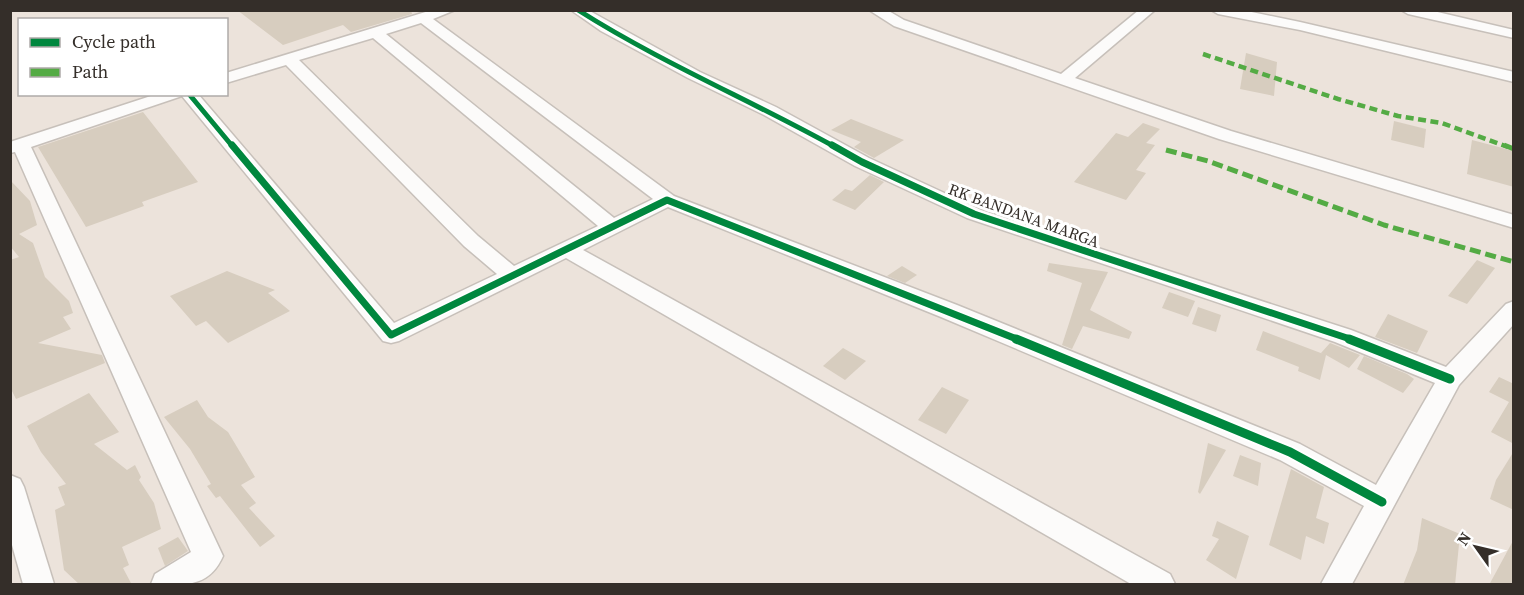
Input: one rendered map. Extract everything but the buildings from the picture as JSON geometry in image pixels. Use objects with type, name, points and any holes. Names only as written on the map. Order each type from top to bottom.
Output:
[{"type":"street","points":[[228,77],[448,10]]},
{"type":"street","name":"RK BANDANA MARGA","points":[[578,10],[606,28],[694,75],[770,111],[862,162],[974,214],[1343,336],[1450,379]]},
{"type":"street","points":[[876,10],[899,23],[1225,135],[1514,222]]},
{"type":"street","points":[[1063,80],[1148,10]]},
{"type":"street","points":[[1218,10],[1300,26],[1514,77]]},
{"type":"street","points":[[1408,10],[1514,34]]},
{"type":"street","points":[[423,18],[667,200],[949,311],[1290,452],[1382,502]]},
{"type":"street","points":[[375,32],[612,227]]},
{"type":"street","points":[[288,58],[471,241],[512,276]]},
{"type":"street","points":[[166,585],[197,567],[208,556],[16,146],[168,96]]},
{"type":"street","points":[[191,96],[391,335],[667,200]]},
{"type":"street","points":[[566,249],[1159,585]]},
{"type":"street","points":[[1336,585],[1450,379],[1514,309]]},
{"type":"street","points":[[10,487],[39,585]]},
{"type":"marked path","points":[[1203,54],[1338,99],[1398,116],[1442,123],[1514,149]]},
{"type":"marked path","points":[[1166,150],[1208,161],[1384,225],[1514,262]]},
{"type":"cycle path","points":[[578,10],[606,28],[694,75],[770,111],[862,162],[974,214],[1343,336],[1450,379]]},
{"type":"cycle path","points":[[191,96],[391,335],[667,200],[949,311],[1290,452],[1382,502]]}]
